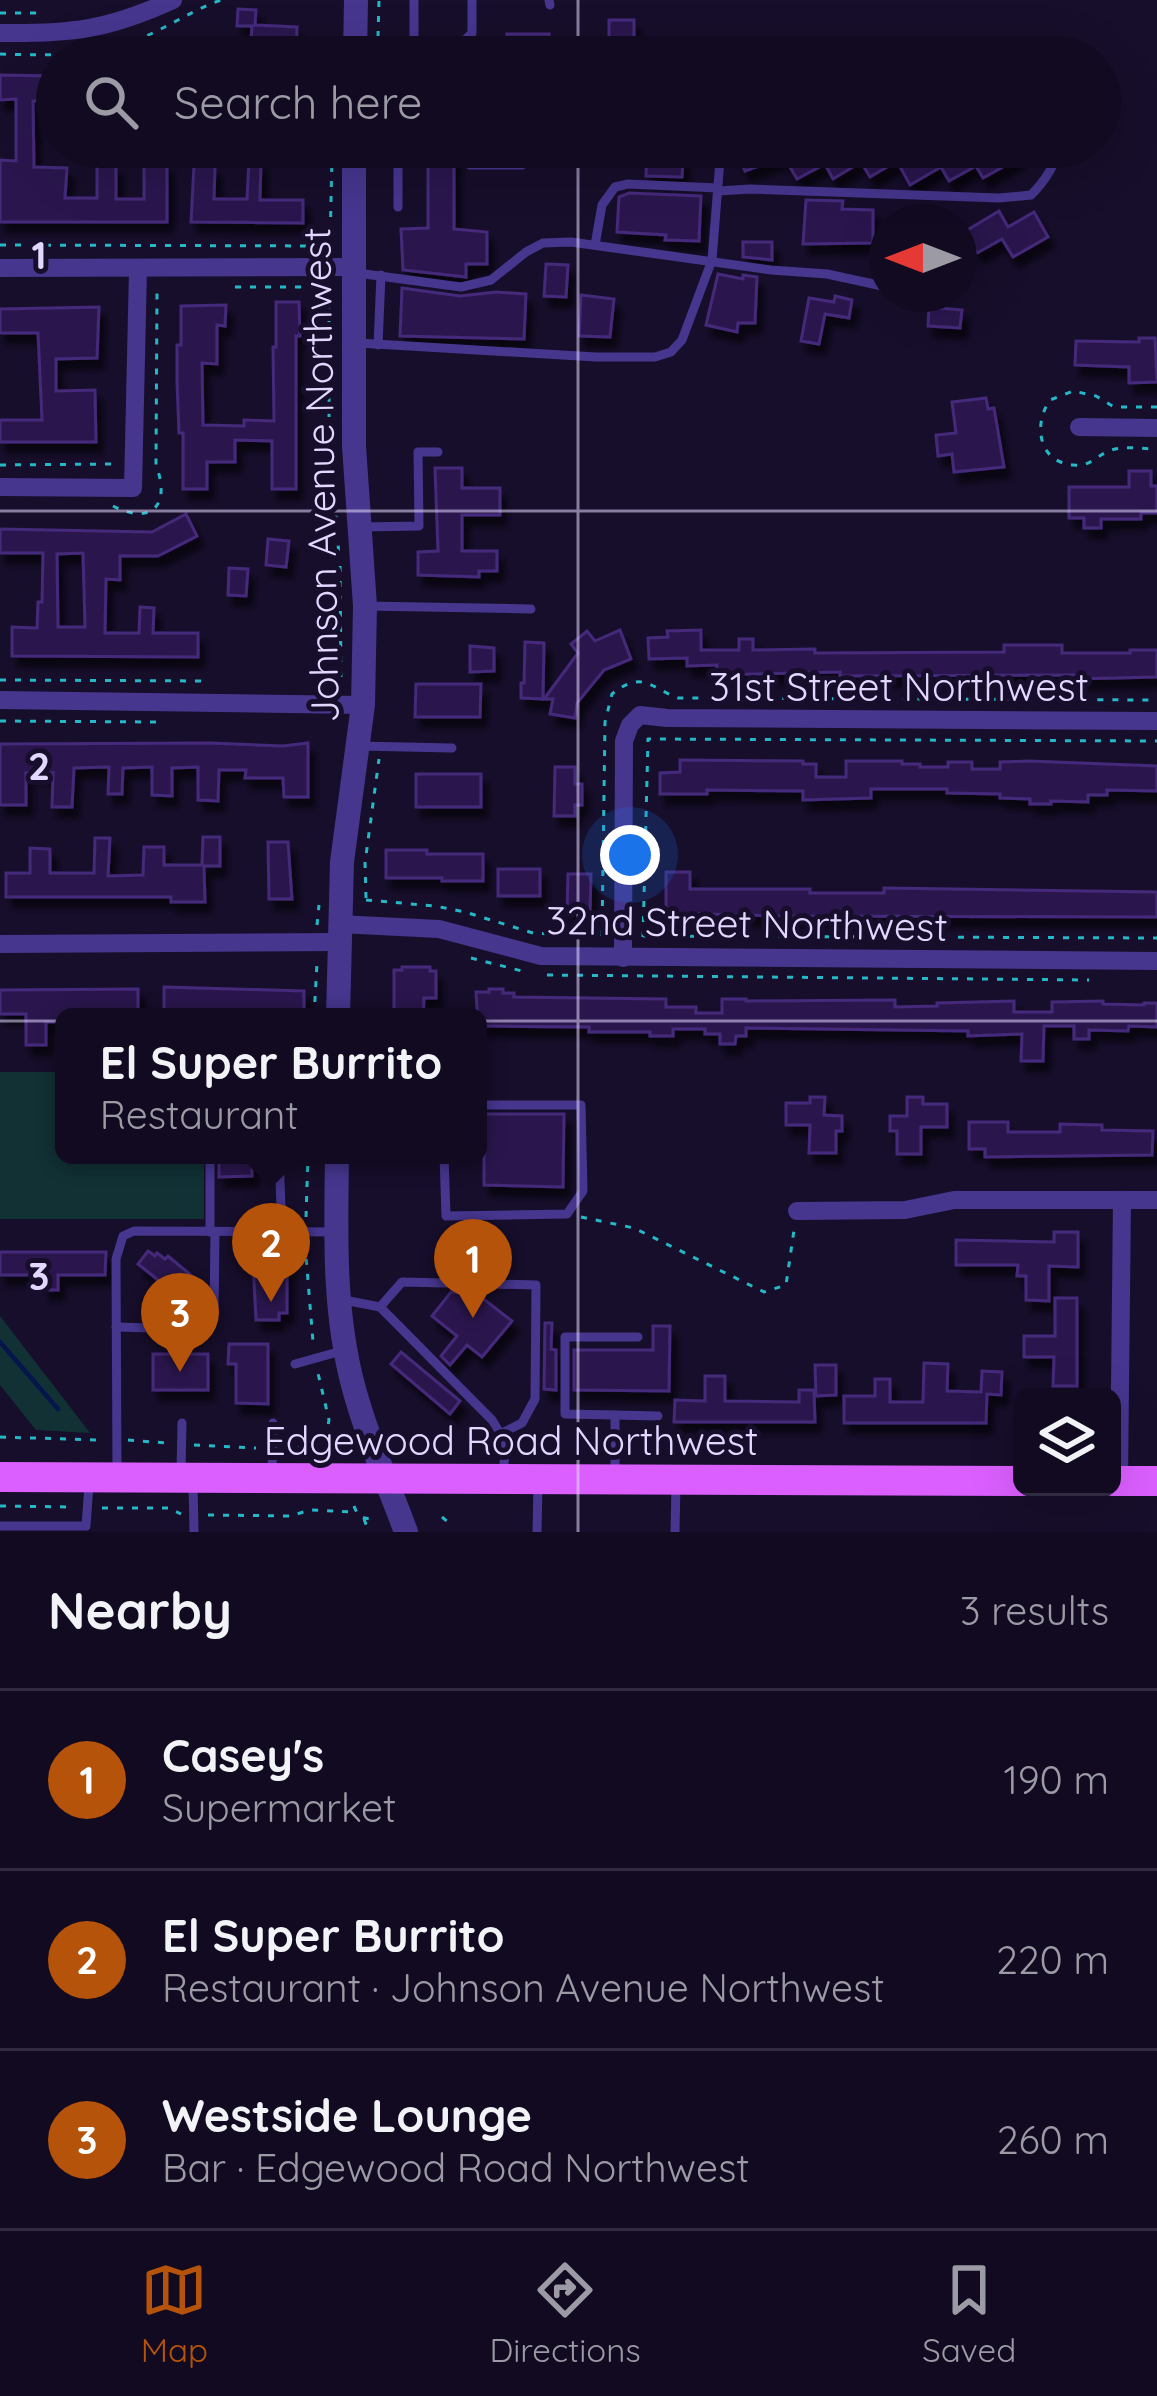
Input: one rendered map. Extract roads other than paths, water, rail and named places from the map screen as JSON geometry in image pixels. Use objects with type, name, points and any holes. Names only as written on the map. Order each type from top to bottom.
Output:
[{"type":"main road","name":"Edgewood Road Northwest","points":[[0,1477],[98,1487],[272,1463],[386,1479],[1013,1481]]},
{"type":"main road","points":[[1121,1481],[1157,1481]]},
{"type":"street","points":[[0,33],[61,34],[102,28],[173,0]]},
{"type":"street","points":[[356,0],[360,36]]},
{"type":"street","name":"Johnson Avenue Northwest","points":[[338,1008],[342,862],[363,705],[365,606],[354,446],[365,344],[352,270],[347,168]]},
{"type":"street","points":[[0,268],[352,270]]},
{"type":"street","points":[[0,487],[134,488],[138,269]]},
{"type":"street","points":[[1079,428],[1157,428]]},
{"type":"street","points":[[0,700],[363,705]]},
{"type":"street","name":"31st Street Northwest","points":[[622,958],[624,741],[640,715],[1157,721]]},
{"type":"street","name":"32nd Street Northwest","points":[[0,944],[439,929],[541,956],[1157,961]]},
{"type":"street","points":[[337,1164],[338,1299],[345,1350],[363,1419],[406,1532]]},
{"type":"street","points":[[797,1211],[905,1210],[954,1200],[1157,1200]]},
{"type":"street","points":[[1117,1388],[1122,1200]]},
{"type":"lane","points":[[414,0],[414,36]]},
{"type":"lane","points":[[469,36],[472,0]]},
{"type":"lane","points":[[398,168],[398,207]]},
{"type":"lane","points":[[381,275],[365,344],[596,357],[655,357],[671,352],[682,340],[712,260],[720,168]]},
{"type":"lane","points":[[595,245],[602,205],[615,187],[628,184],[999,198],[1031,195],[1052,168]]},
{"type":"lane","points":[[352,270],[461,287],[491,280],[543,243],[571,242],[869,283]]},
{"type":"lane","points":[[360,527],[418,526],[418,452],[438,452]]},
{"type":"lane","points":[[365,606],[531,609]]},
{"type":"lane","points":[[358,746],[452,748]]},
{"type":"lane","points":[[444,1164],[446,1216],[567,1214],[583,1191],[581,1105],[487,1105]]},
{"type":"lane","points":[[116,1327],[188,1329],[214,1313],[210,1164]]},
{"type":"lane","points":[[279,1164],[282,1232]]},
{"type":"lane","points":[[0,1526],[86,1529],[117,1440],[116,1259],[123,1236],[134,1232],[336,1232]]},
{"type":"lane","points":[[380,1307],[402,1282],[536,1286],[536,1399],[522,1423],[500,1434]]},
{"type":"lane","points":[[338,1299],[380,1307],[492,1420],[506,1443],[503,1479]]},
{"type":"lane","points":[[638,1337],[565,1337],[565,1414],[658,1417]]},
{"type":"lane","points":[[295,1364],[345,1350]]},
{"type":"lane","points":[[615,1414],[615,1480]]},
{"type":"lane","points":[[182,1423],[194,1532]]},
{"type":"lane","points":[[272,1463],[273,1423]]},
{"type":"lane","points":[[537,1532],[538,1479]]},
{"type":"lane","points":[[676,1480],[676,1532]]},
{"type":"waterway","points":[[0,1342],[58,1409]]},
{"type":"place","name":"El Super Burrito","points":[[271,1302]]},
{"type":"place","name":"Casey's","points":[[473,1318]]},
{"type":"place","name":"Westside Lounge","points":[[180,1372]]}]
